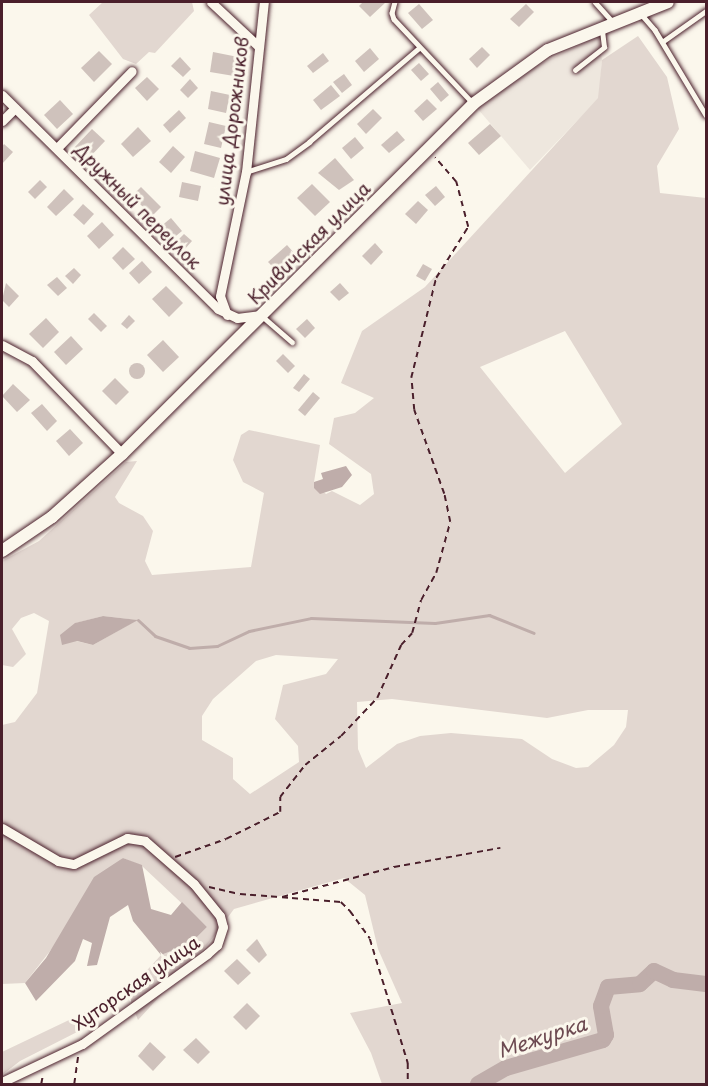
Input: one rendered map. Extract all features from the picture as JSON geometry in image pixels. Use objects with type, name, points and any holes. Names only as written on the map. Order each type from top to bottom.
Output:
[{"type":"street","points":[[211,2],[258,46]]},
{"type":"street","name":"улица Дорожников","points":[[227,315],[220,296],[246,172],[264,2]]},
{"type":"street","name":"Кривичская улица","points":[[2,551],[52,517],[122,454],[473,104],[538,55],[601,27],[668,2]]},
{"type":"street","points":[[57,148],[132,71]]},
{"type":"street","name":"Дружный переулок","points":[[2,95],[227,315]]},
{"type":"street","points":[[2,121],[15,108]]},
{"type":"street","points":[[227,315],[247,318],[261,315]]},
{"type":"street","points":[[2,345],[32,361],[122,454]]},
{"type":"street","name":"Хуторская улица","points":[[2,828],[58,861],[74,864],[128,838],[145,841],[194,884],[220,916],[223,927],[217,945],[81,1044],[2,1082]]},
{"type":"lane","points":[[395,2],[392,13],[394,19],[473,104]]},
{"type":"lane","points":[[595,2],[614,23]]},
{"type":"lane","points":[[662,42],[706,11]]},
{"type":"lane","points":[[640,13],[662,42],[706,115]]},
{"type":"lane","points":[[575,70],[604,47],[606,40],[601,27]]},
{"type":"lane","points":[[246,172],[286,159],[419,48]]},
{"type":"lane","points":[[261,315],[292,342]]},
{"type":"path","points":[[169,861],[226,839],[280,812],[280,797],[305,765],[342,736],[377,698],[401,645],[412,633],[421,600],[436,573],[450,522],[444,494],[414,410],[411,378],[436,279],[468,227],[456,182],[430,149]]},
{"type":"path","points":[[281,897],[394,867],[500,848]]},
{"type":"path","points":[[194,884],[281,897],[341,902],[363,924],[408,1063],[408,1084]]},
{"type":"path","points":[[74,1084],[81,1044]]},
{"type":"shaded area","points":[[103,2],[192,2],[194,11],[155,53],[149,52],[136,64],[123,59],[89,15]]},
{"type":"shaded area","points":[[598,36],[602,60],[599,98],[530,170],[477,108],[532,68]]},
{"type":"shaded area","points":[[638,36],[667,77],[679,129],[657,166],[660,193],[706,198],[706,1084],[382,1084],[371,1053],[350,1013],[402,1003],[378,949],[365,895],[344,878],[234,909],[208,944],[138,1020],[127,992],[161,955],[191,943],[207,927],[142,866],[123,858],[25,983],[2,984],[2,725],[15,722],[37,693],[49,621],[34,613],[21,618],[12,629],[26,654],[13,667],[2,665],[2,561],[39,541],[126,462],[137,461],[115,497],[119,503],[143,516],[153,531],[145,561],[152,575],[251,567],[264,493],[243,482],[233,460],[241,435],[249,430],[320,445],[314,482],[326,494],[332,491],[360,505],[374,494],[371,474],[329,444],[334,418],[355,413],[374,398],[341,383],[362,331],[425,287],[598,98],[602,60]],"holes":[[[565,331],[622,424],[565,473],[480,367]],[[103,616],[137,620],[93,645],[76,641],[76,623]],[[276,655],[338,659],[326,674],[283,685],[275,719],[298,746],[299,762],[250,794],[233,779],[233,758],[202,740],[202,716],[213,699],[256,661]],[[392,699],[547,718],[588,710],[628,710],[626,727],[614,745],[588,767],[576,768],[552,759],[522,739],[451,733],[420,736],[397,744],[366,768],[358,749],[357,702]]]},
{"type":"shaded area","points":[[346,466],[352,475],[342,487],[320,494],[314,488],[314,482],[323,479],[321,473]]},
{"type":"shaded area","points":[[103,616],[138,620],[93,645],[77,641],[62,645],[60,635],[75,623]]},
{"type":"shaded area","points":[[123,858],[142,865],[151,909],[171,915],[182,902],[207,927],[191,943],[161,955],[133,921],[128,905],[110,917],[97,965],[87,966],[92,943],[83,939],[75,961],[36,1001],[25,983],[46,958],[94,877]]},
{"type":"shaded area","points":[[90,1010],[85,1028],[20,1061],[2,1075],[2,1052]]},
{"type":"building","points":[[363,2],[386,2],[370,17],[359,6]]},
{"type":"building","points":[[419,4],[433,20],[422,29],[408,13]]},
{"type":"building","points":[[526,4],[534,12],[519,27],[510,19]]},
{"type":"building","points":[[482,47],[490,55],[477,68],[469,59]]},
{"type":"building","points":[[370,48],[379,59],[364,72],[355,61]]},
{"type":"building","points":[[99,51],[112,64],[94,82],[81,68]]},
{"type":"building","points":[[213,52],[238,57],[234,76],[210,72]]},
{"type":"building","points":[[323,53],[329,61],[313,73],[307,66]]},
{"type":"building","points":[[180,57],[191,69],[183,77],[171,66]]},
{"type":"building","points":[[419,63],[429,74],[421,81],[411,70]]},
{"type":"building","points":[[344,74],[352,85],[342,93],[333,82]]},
{"type":"building","points":[[147,77],[159,89],[147,101],[135,88]]},
{"type":"building","points":[[190,79],[198,88],[188,98],[180,90]]},
{"type":"building","points":[[438,82],[449,95],[441,102],[430,89]]},
{"type":"building","points":[[331,85],[340,96],[321,110],[313,100]]},
{"type":"building","points":[[211,91],[230,95],[226,113],[208,109]]},
{"type":"building","points":[[427,99],[437,109],[423,121],[414,111]]},
{"type":"building","points":[[60,100],[73,114],[57,129],[44,115]]},
{"type":"building","points":[[373,109],[382,118],[366,134],[357,124]]},
{"type":"building","points":[[179,110],[186,118],[170,133],[163,125]]},
{"type":"building","points":[[209,122],[226,126],[221,148],[204,144]]},
{"type":"building","points":[[490,124],[501,136],[479,155],[468,143]]},
{"type":"building","points":[[138,127],[151,141],[133,157],[121,144]]},
{"type":"building","points":[[92,129],[105,141],[87,160],[74,148]]},
{"type":"building","points":[[397,131],[405,140],[389,153],[381,145]]},
{"type":"building","points":[[355,137],[364,148],[351,159],[342,148]]},
{"type":"building","points":[[4,144],[13,152],[2,164],[2,147]]},
{"type":"building","points":[[173,146],[185,157],[171,173],[159,162]]},
{"type":"building","points":[[195,151],[220,158],[214,178],[190,171]]},
{"type":"building","points":[[335,158],[354,180],[339,190],[318,173]]},
{"type":"building","points":[[40,180],[47,187],[35,199],[28,192]]},
{"type":"building","points":[[182,182],[201,186],[198,201],[179,197]]},
{"type":"building","points":[[312,184],[330,202],[315,216],[297,198]]},
{"type":"building","points":[[436,186],[445,197],[435,206],[425,195]]},
{"type":"building","points":[[141,187],[161,207],[152,216],[132,196]]},
{"type":"building","points":[[64,189],[74,199],[56,216],[47,207]]},
{"type":"building","points":[[418,201],[428,210],[416,224],[405,214]]},
{"type":"building","points":[[83,204],[94,214],[84,225],[73,215]]},
{"type":"building","points":[[171,218],[182,231],[171,240],[160,227]]},
{"type":"building","points":[[102,222],[114,235],[99,249],[87,236]]},
{"type":"building","points":[[184,234],[192,241],[184,250],[176,242]]},
{"type":"building","points":[[375,243],[383,252],[371,265],[362,256]]},
{"type":"building","points":[[287,245],[294,253],[276,270],[268,262]]},
{"type":"building","points":[[123,247],[135,259],[123,270],[112,258]]},
{"type":"building","points":[[142,261],[152,272],[139,284],[129,273]]},
{"type":"building","points":[[423,264],[432,269],[425,281],[416,276]]},
{"type":"building","points":[[74,268],[81,275],[73,284],[65,276]]},
{"type":"building","points":[[57,277],[67,288],[58,296],[47,285]]},
{"type":"building","points":[[6,283],[19,296],[9,307],[2,300]]},
{"type":"building","points":[[340,283],[349,293],[339,301],[330,292]]},
{"type":"building","points":[[166,286],[183,303],[169,317],[152,299]]},
{"type":"building","points":[[94,313],[107,326],[101,332],[88,319]]},
{"type":"building","points":[[129,315],[135,321],[127,329],[121,324]]},
{"type":"building","points":[[46,318],[59,332],[43,348],[29,334]]},
{"type":"building","points":[[307,319],[315,328],[305,338],[296,329]]},
{"type":"building","points":[[71,336],[83,349],[66,365],[54,352]]},
{"type":"building","points":[[163,340],[179,357],[163,372],[147,355]]},
{"type":"building","points":[[283,354],[295,366],[288,373],[276,361]]},
{"type":"building","points":[[134,363],[140,363],[145,371],[143,377],[134,379],[129,374],[129,368]]},
{"type":"building","points":[[304,374],[310,379],[299,392],[293,388]]},
{"type":"building","points":[[115,378],[129,392],[116,405],[102,391]]},
{"type":"building","points":[[13,384],[30,400],[17,412],[2,396]]},
{"type":"building","points":[[313,392],[320,398],[305,416],[298,410]]},
{"type":"building","points":[[42,404],[57,421],[47,431],[31,413]]},
{"type":"building","points":[[70,429],[83,443],[69,456],[56,441]]},
{"type":"building","points":[[257,939],[267,955],[259,963],[246,950]]},
{"type":"building","points":[[237,959],[251,973],[238,985],[224,971]]},
{"type":"building","points":[[247,1003],[260,1016],[246,1030],[233,1017]]},
{"type":"building","points":[[196,1038],[210,1052],[198,1064],[183,1050]]},
{"type":"building","points":[[150,1042],[166,1057],[153,1071],[138,1056]]},
{"type":"waterway","points":[[138,620],[155,636],[189,648],[217,646],[249,631],[311,618],[435,623],[489,615],[534,633]]},
{"type":"waterway","name":"Межурка","points":[[478,1084],[506,1068],[603,1040],[606,1035],[601,1006],[608,987],[640,984],[654,971],[673,980],[706,984]]}]
